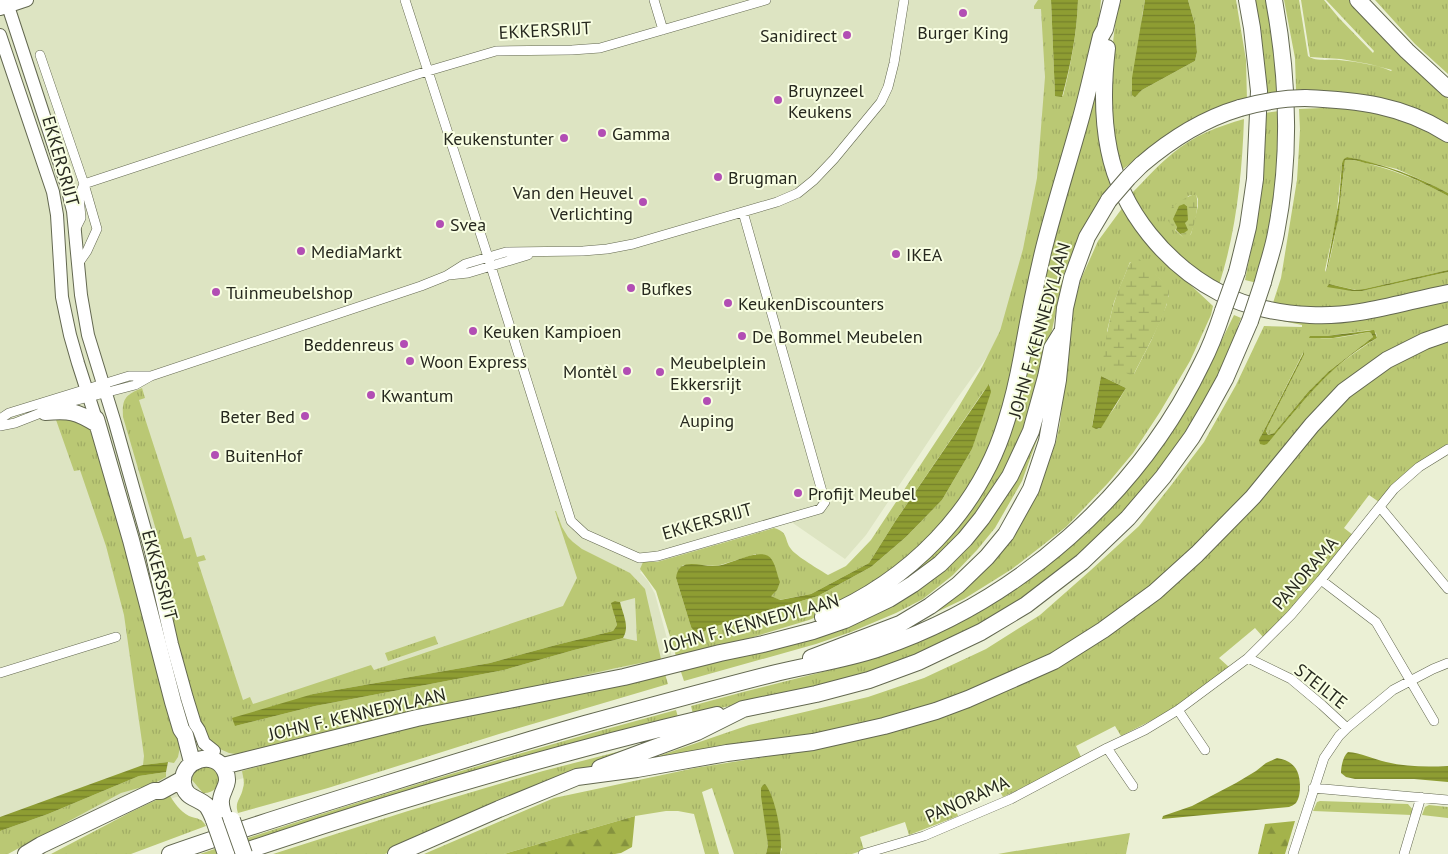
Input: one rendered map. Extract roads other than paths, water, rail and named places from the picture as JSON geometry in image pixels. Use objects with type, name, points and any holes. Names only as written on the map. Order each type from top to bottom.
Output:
[{"type":"highway","points":[[720,653],[841,610],[883,586],[929,548],[950,526],[968,502],[989,466],[1006,423],[1018,376],[1043,252],[1112,0]]},
{"type":"highway","points":[[170,854],[276,818],[489,752],[593,722],[775,674],[856,656],[908,637],[968,609],[1017,579],[1042,560],[1067,540],[1091,516],[1158,438],[1203,363],[1223,311],[1237,272],[1248,227],[1255,179],[1258,100],[1255,56],[1247,0]]},
{"type":"highway","points":[[223,817],[237,854],[499,771],[596,744],[743,709],[816,694],[869,680],[950,648],[1004,619],[1075,569],[1128,518],[1163,477],[1192,437],[1225,379],[1250,321],[1276,234],[1283,181],[1286,130],[1284,63],[1274,0]]},
{"type":"highway","points":[[1358,0],[1407,51],[1448,89]]},
{"type":"highway","points":[[1105,29],[1108,36],[1103,102],[1107,142],[1115,173],[1128,202],[1150,236],[1170,257],[1187,271],[1206,285],[1240,302],[1275,311],[1311,316],[1357,313],[1448,292]]},
{"type":"highway","name":"JOHN F. KENNEDYLAAN","points":[[227,766],[417,718],[624,677],[772,642],[845,620],[889,599],[940,564],[965,539],[982,518],[1010,476],[1031,431],[1052,348],[1062,332],[1072,278],[1087,237],[1109,200],[1128,178],[1157,151],[1216,116],[1268,101],[1291,98],[1353,100],[1390,108],[1420,119],[1448,134]]},
{"type":"highway","points":[[775,674],[831,649],[900,624],[944,596],[987,557],[1006,534],[1031,489],[1049,432],[1058,380],[1062,332]]},
{"type":"highway","points":[[577,777],[813,742],[884,726],[936,711],[968,699],[1054,661],[1103,630],[1155,592],[1197,554],[1253,497],[1312,426],[1350,386],[1393,357],[1425,341],[1448,333]]},
{"type":"highway","points":[[45,412],[73,412],[97,422]]},
{"type":"highway","name":"EKKERSRIJT","points":[[97,422],[133,547],[172,702],[188,727],[186,735],[204,757]]},
{"type":"highway","points":[[396,854],[577,777],[650,748],[697,732],[743,709]]},
{"type":"highway","points":[[154,791],[158,786],[173,777],[184,756],[181,737],[188,727]]},
{"type":"highway","points":[[226,854],[223,817],[221,800],[227,780],[227,766],[204,757],[186,769],[183,779],[184,787],[188,794],[223,817],[244,854]]},
{"type":"highway","points":[[26,854],[154,791],[161,791],[183,779]]},
{"type":"main road","name":"EKKERSRIJT","points":[[27,0],[3,5],[66,183],[73,211],[84,320],[151,550],[188,727],[199,730],[204,743],[204,757]]},
{"type":"main road","name":"EKKERSRIJT","points":[[0,35],[52,192],[57,215],[62,297],[70,335],[97,422]]},
{"type":"street","name":"EKKERSRIJT","points":[[404,0],[490,261],[572,521],[585,534],[640,558],[658,556],[784,520],[820,509],[825,502],[743,212]]},
{"type":"street","points":[[654,0],[663,30]]},
{"type":"street","name":"EKKERSRIJT","points":[[75,231],[81,218],[78,196],[84,184],[428,71],[496,51],[600,48],[766,0]]},
{"type":"street","points":[[0,419],[9,413],[87,393],[135,385],[151,376],[231,348],[422,286],[446,276],[468,273],[490,261],[541,252],[607,249],[633,244],[776,202],[798,193],[814,180],[834,159],[881,102],[888,87],[894,63],[904,0]]},
{"type":"street","name":"EKKERSRIJT","points":[[40,55],[84,184],[97,229],[87,251],[78,264]]},
{"type":"street","points":[[0,426],[15,423],[45,412],[87,393]]},
{"type":"street","name":"PANORAMA","points":[[863,854],[924,836],[1011,799],[1145,730],[1178,710],[1248,658],[1321,580],[1394,489],[1419,467],[1448,450]]},
{"type":"street","points":[[1380,507],[1448,589]]},
{"type":"street","points":[[1321,580],[1376,622],[1434,721]]},
{"type":"street","points":[[0,673],[116,637]]},
{"type":"street","name":"STEILTE","points":[[1248,658],[1290,679],[1322,705],[1346,728]]},
{"type":"street","points":[[1293,854],[1324,758],[1346,728],[1393,690],[1448,663]]},
{"type":"street","points":[[1178,710],[1205,750]]},
{"type":"street","points":[[1107,748],[1133,786]]},
{"type":"street","points":[[1313,788],[1448,800]]},
{"type":"street","points":[[1404,854],[1421,798]]},
{"type":"place","name":"Burger King","points":[[963,13]]},
{"type":"place","name":"Sanidirect","points":[[847,35]]},
{"type":"place","name":"Bruynzeel Keukens","points":[[778,100]]},
{"type":"place","name":"Gamma","points":[[602,133]]},
{"type":"place","name":"Keukenstunter","points":[[564,138]]},
{"type":"place","name":"Brugman","points":[[718,177]]},
{"type":"place","name":"Van den Heuvel Verlichting","points":[[643,202]]},
{"type":"place","name":"Svea","points":[[440,224]]},
{"type":"place","name":"MediaMarkt","points":[[301,251]]},
{"type":"place","name":"IKEA","points":[[896,254]]},
{"type":"place","name":"Bufkes","points":[[631,288]]},
{"type":"place","name":"Tuinmeubelshop","points":[[216,292]]},
{"type":"place","name":"KeukenDiscounters","points":[[728,303]]},
{"type":"place","name":"Keuken Kampioen","points":[[473,331]]},
{"type":"place","name":"De Bommel Meubelen","points":[[742,336]]},
{"type":"place","name":"Beddenreus","points":[[404,344]]},
{"type":"place","name":"Woon Express","points":[[410,361]]},
{"type":"place","name":"Montèl","points":[[627,371]]},
{"type":"place","name":"Meubelplein Ekkersrijt","points":[[660,372]]},
{"type":"place","name":"Kwantum","points":[[371,395]]},
{"type":"place","name":"Auping","points":[[707,401]]},
{"type":"place","name":"Beter Bed","points":[[305,416]]},
{"type":"place","name":"BuitenHof","points":[[215,455]]},
{"type":"place","name":"Profijt Meubel","points":[[798,493]]}]
